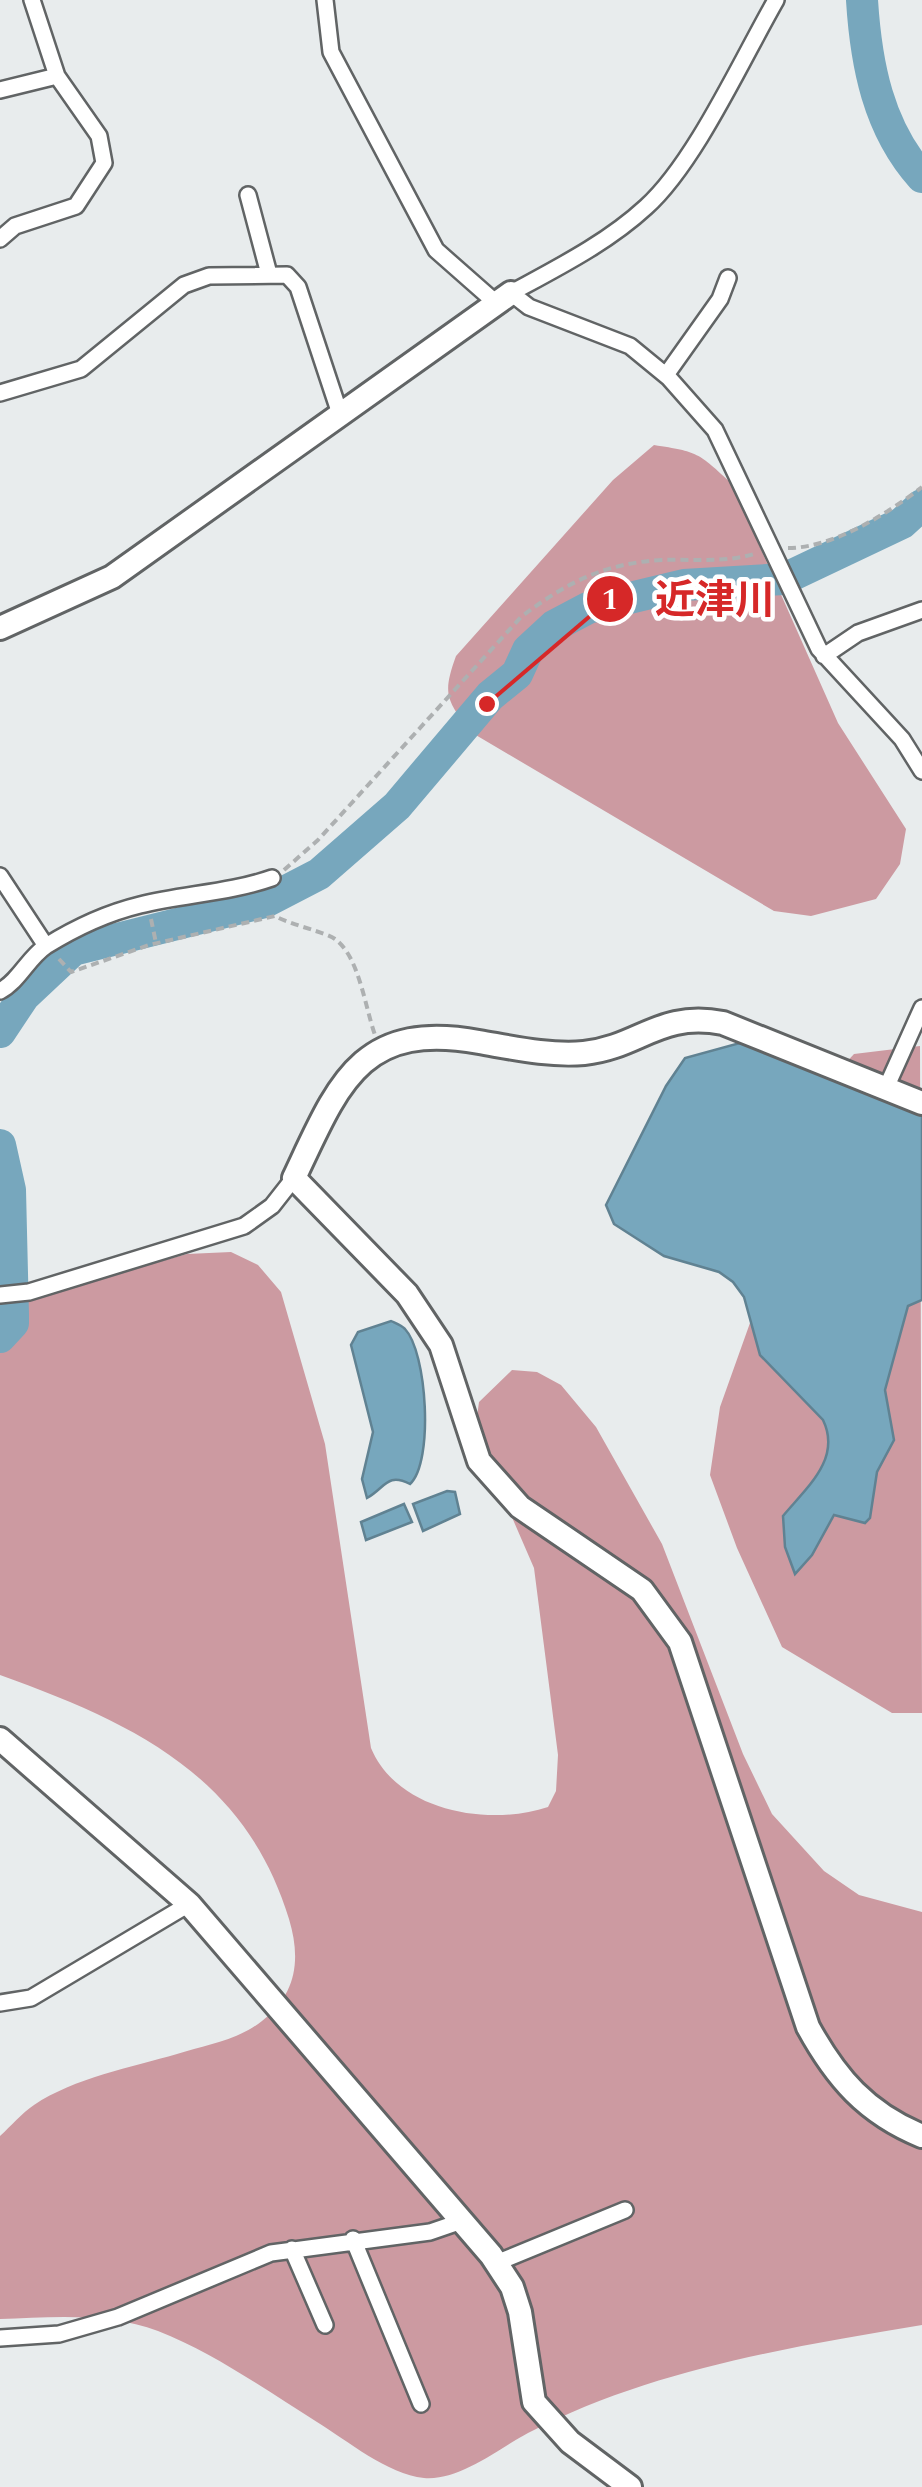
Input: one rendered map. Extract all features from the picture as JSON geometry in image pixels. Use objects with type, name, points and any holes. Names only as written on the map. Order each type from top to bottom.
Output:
[{"type":"street","points":[[0,239],[15,226],[76,206],[104,163],[105,150],[98,136],[57,76],[32,0]]},
{"type":"street","points":[[325,0],[331,52],[436,250],[503,298],[630,346],[666,375],[715,430],[824,656],[902,739],[922,771]]},
{"type":"street","points":[[0,628],[112,577],[503,298],[583,253],[648,206],[685,157],[776,0]]},
{"type":"street","points":[[0,90],[57,76]]},
{"type":"street","points":[[248,195],[269,274]]},
{"type":"street","points":[[0,393],[81,369],[184,285],[209,276],[287,275],[298,286],[340,414]]},
{"type":"street","points":[[666,375],[720,299],[728,278]]},
{"type":"street","points":[[824,656],[858,633],[922,610]]},
{"type":"street","points":[[0,876],[46,946]]},
{"type":"street","points":[[0,991],[10,985],[29,958],[71,931],[142,904],[272,878]]},
{"type":"street","points":[[886,1088],[922,1008]]},
{"type":"street","points":[[0,1295],[29,1292],[244,1226],[272,1206],[294,1178],[340,1084],[362,1060],[379,1049],[416,1036],[446,1036],[573,1054],[598,1052],[674,1020],[698,1018],[723,1023],[922,1103]]},
{"type":"street","points":[[294,1178],[406,1294],[441,1345],[478,1461],[520,1507],[642,1590],[680,1642],[808,2026],[833,2073],[863,2104],[922,2136]]},
{"type":"street","points":[[0,1739],[189,1904],[462,2222],[512,2286],[520,2312],[534,2402],[570,2442],[630,2487]]},
{"type":"street","points":[[0,2003],[32,1998],[189,1904]]},
{"type":"street","points":[[496,2264],[625,2210]]},
{"type":"street","points":[[0,2338],[59,2334],[118,2317],[271,2252],[430,2232],[462,2222]]},
{"type":"street","points":[[354,2239],[421,2404]]},
{"type":"street","points":[[292,2249],[325,2325]]},
{"type":"path","points":[[272,878],[318,840],[522,617],[560,588],[586,573],[657,560],[735,560],[771,548],[796,548],[845,532],[898,505],[922,487]]},
{"type":"path","points":[[148,904],[156,943]]},
{"type":"path","points":[[71,972],[96,959],[275,916],[302,930],[332,936],[348,951],[379,1049]]},
{"type":"shaded area","points":[[654,445],[697,455],[732,484],[838,723],[906,829],[900,864],[876,899],[811,916],[774,911],[469,731],[452,703],[448,688],[456,656],[613,480]]},
{"type":"shaded area","points":[[920,1046],[922,1713],[892,1713],[782,1647],[737,1548],[710,1475],[720,1407],[841,1068],[854,1054]]},
{"type":"shaded area","points":[[231,1252],[258,1265],[281,1292],[325,1444],[371,1748],[401,1787],[447,1809],[499,1815],[548,1807],[556,1791],[558,1755],[534,1568],[475,1432],[479,1402],[512,1370],[537,1372],[561,1385],[596,1427],[662,1544],[743,1754],[772,1814],[824,1871],[859,1895],[922,1912],[922,2325],[770,2352],[671,2377],[575,2411],[465,2469],[438,2478],[424,2478],[382,2464],[239,2373],[158,2331],[100,2318],[0,2319],[0,2136],[30,2108],[67,2087],[253,2028],[283,1999],[293,1975],[295,1948],[289,1919],[269,1869],[244,1827],[213,1791],[178,1761],[138,1735],[49,1693],[0,1675],[0,1306],[187,1254]]},
{"type":"water","points":[[747,1041],[922,1113],[922,1300],[908,1306],[885,1390],[894,1440],[877,1472],[870,1518],[865,1523],[834,1515],[812,1555],[795,1574],[785,1547],[783,1516],[811,1484],[825,1460],[828,1434],[823,1420],[760,1355],[744,1297],[733,1282],[719,1272],[664,1256],[614,1224],[606,1205],[666,1086],[685,1058]]},
{"type":"water","points":[[391,1321],[405,1329],[418,1360],[425,1407],[422,1454],[410,1484],[391,1481],[367,1498],[362,1479],[373,1432],[351,1345],[358,1332]]},
{"type":"water","points":[[447,1491],[455,1492],[460,1514],[423,1531],[413,1504]]},
{"type":"water","points":[[404,1504],[412,1522],[366,1540],[361,1522]]},
{"type":"waterway","points":[[862,0],[877,94],[895,138],[922,177]]},
{"type":"waterway","points":[[0,1032],[24,996],[73,950],[265,902],[319,874],[397,806],[490,696],[517,674],[528,650],[554,626],[588,608],[684,585],[784,579],[902,523],[922,505]]},
{"type":"waterway","points":[[0,1145],[10,1190],[13,1315],[13,1323],[0,1337]]},
{"type":"place","name":"近津川","points":[[487,704]]}]
